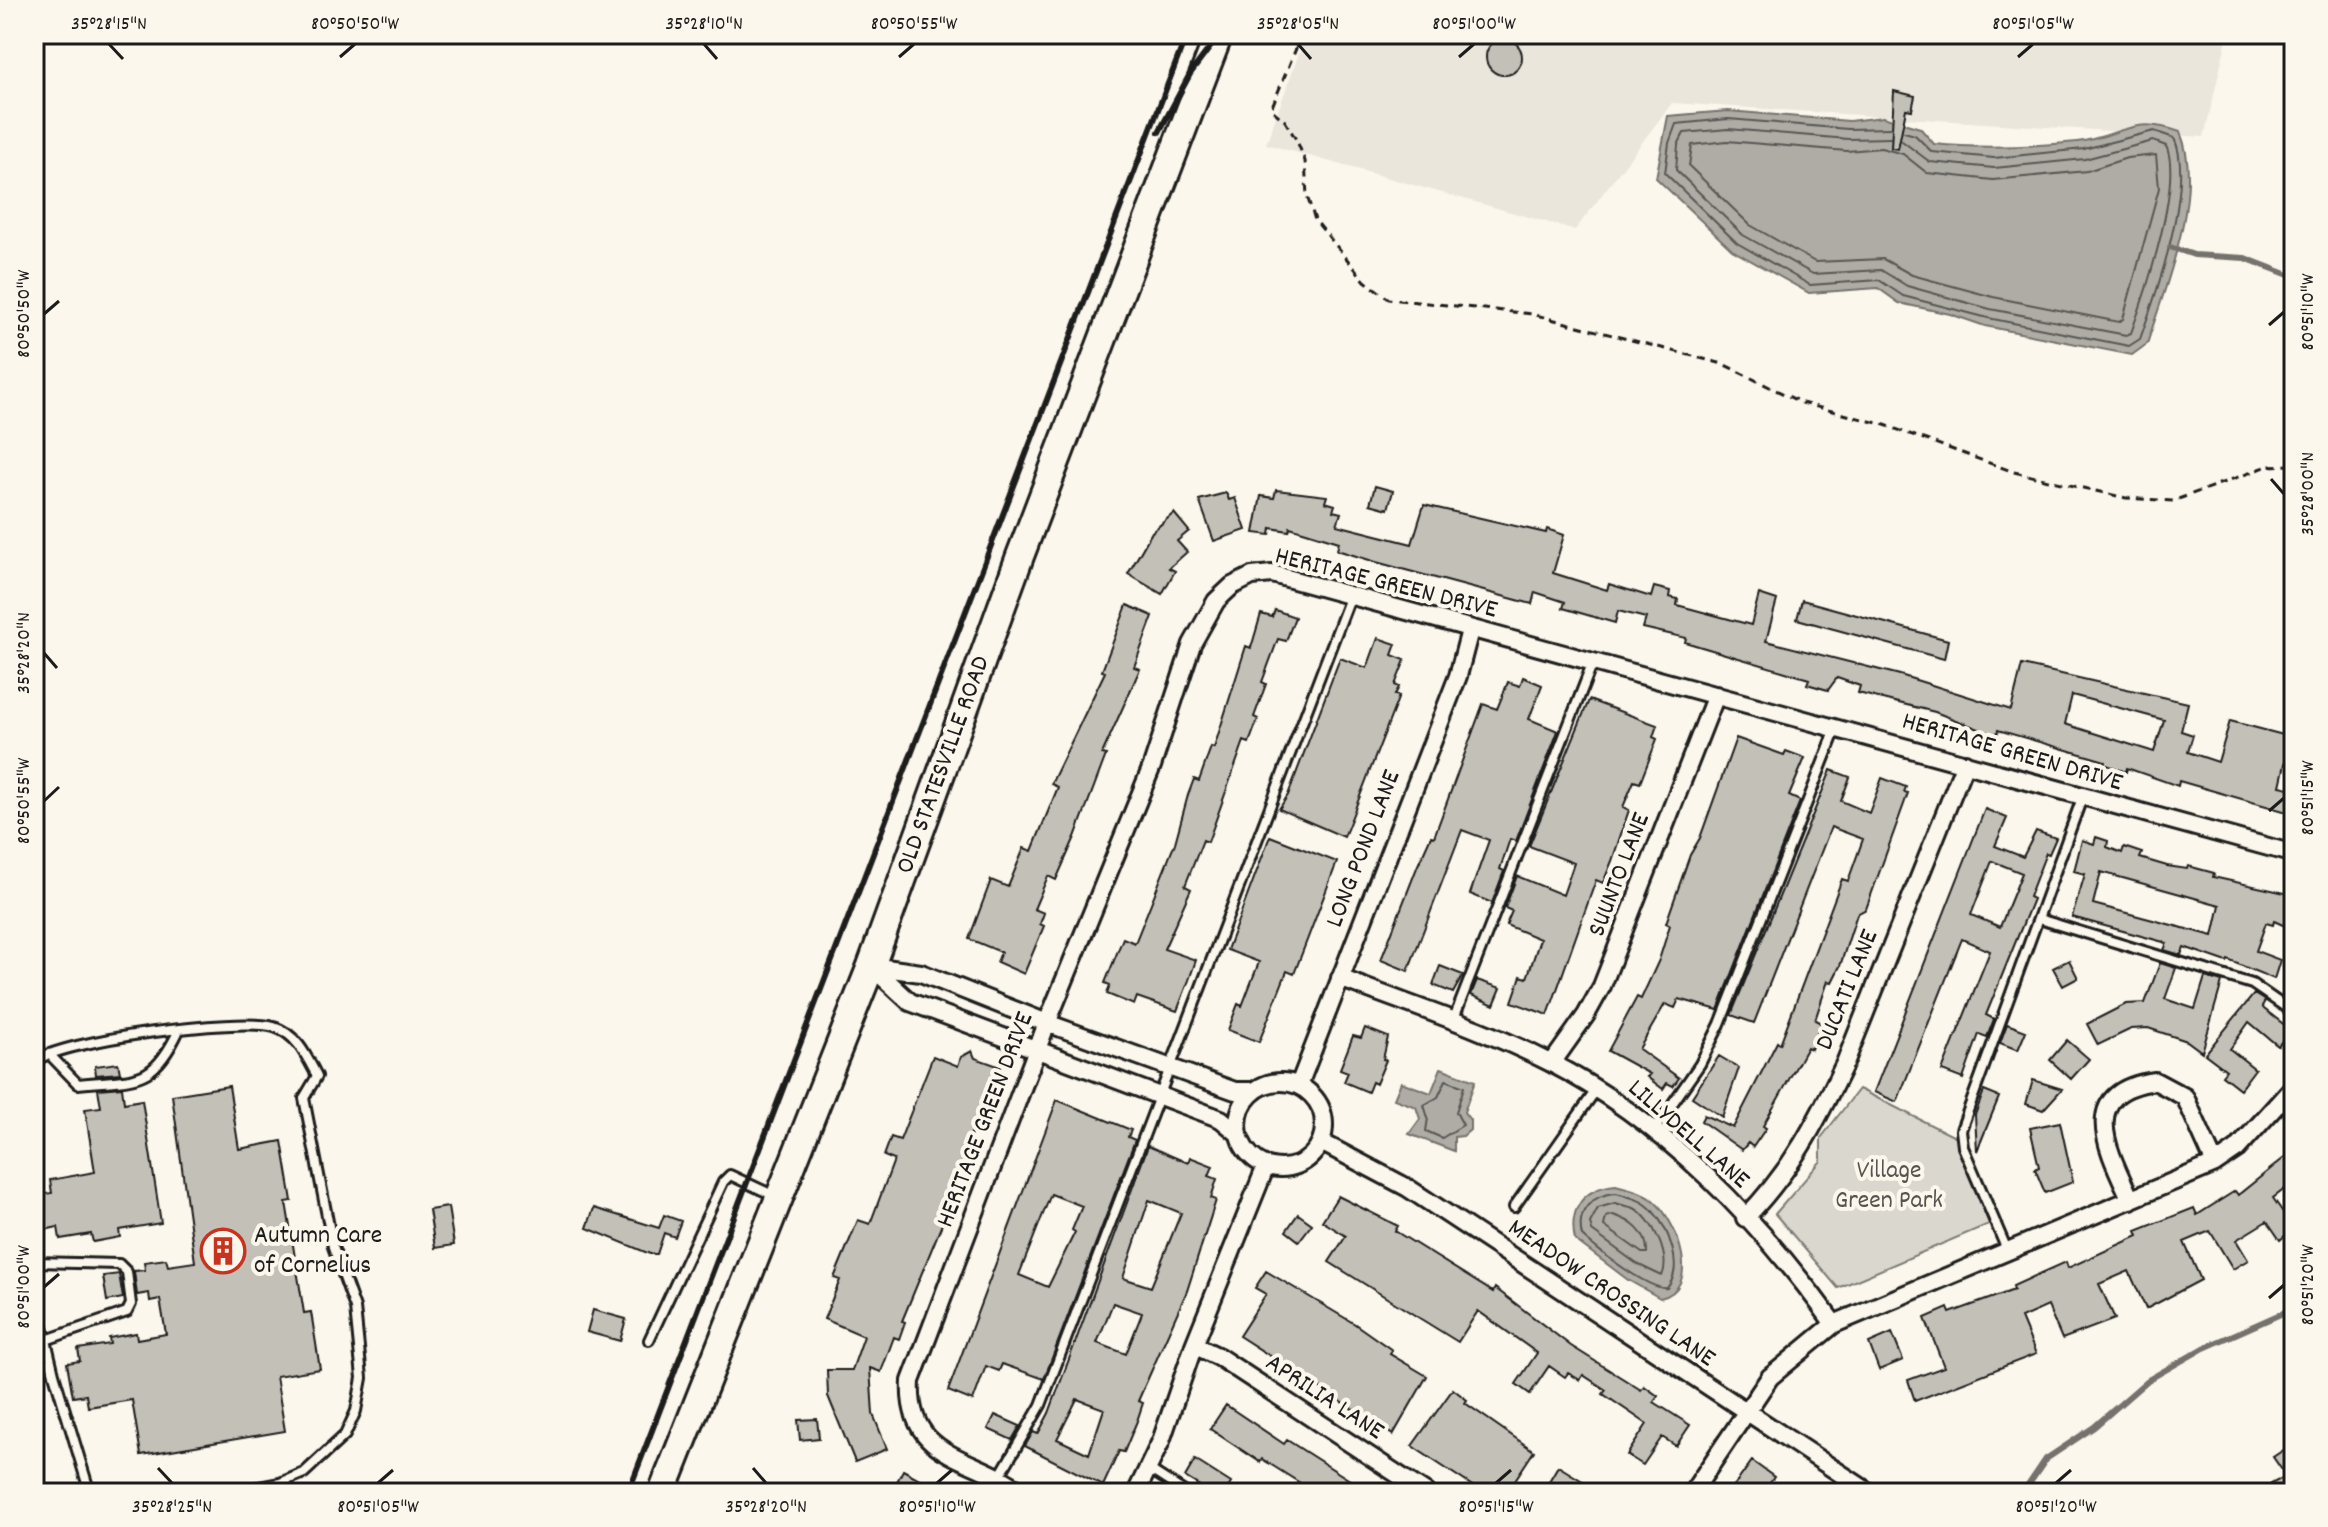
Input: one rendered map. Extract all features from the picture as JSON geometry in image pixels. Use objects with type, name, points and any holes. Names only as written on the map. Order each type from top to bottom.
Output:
[{"type":"main road","name":"OLD STATESVILLE ROAD","points":[[662,1493],[871,966],[1020,556],[1219,34]]},
{"type":"street","name":"HERITAGE GREEN DRIVE","points":[[1023,1493],[999,1477],[946,1455],[929,1441],[917,1422],[910,1400],[911,1381],[1047,1023],[1152,766],[1192,644],[1216,601],[1242,581],[1272,574],[2294,854]]},
{"type":"street","name":"LONG POND LANE","points":[[1299,1085],[1458,676],[1470,630]]},
{"type":"street","name":"SUUNTO LANE","points":[[1552,1063],[1602,986],[1716,695]]},
{"type":"street","name":"DUCATI LANE","points":[[1745,1218],[1783,1176],[1822,1111],[1845,1063],[1965,763]]},
{"type":"street","points":[[871,966],[921,973],[1047,1023],[1235,1091],[1254,1091]]},
{"type":"street","points":[[871,966],[910,1002],[1221,1119],[1239,1134],[1246,1151],[1266,1166],[1295,1166],[1311,1157],[1321,1142],[1325,1125],[1322,1109],[1312,1095],[1299,1085],[1283,1081],[1267,1084],[1254,1091],[1243,1103],[1239,1134]]},
{"type":"street","name":"LILLYDELL LANE","points":[[1340,978],[1552,1063],[1597,1089],[1654,1130],[1745,1218],[1834,1324]]},
{"type":"street","points":[[2131,1200],[2104,1140],[2102,1122],[2110,1103],[2122,1090],[2155,1081],[2185,1097],[2215,1164]]},
{"type":"street","points":[[1692,1493],[1770,1377],[1792,1354],[1834,1324],[2215,1164],[2237,1149],[2294,1086]]},
{"type":"street","name":"MEADOW CROSSING LANE","points":[[1321,1142],[1408,1188],[1870,1493]]},
{"type":"street","points":[[1136,1493],[1149,1469],[1194,1345],[1266,1166]]},
{"type":"street","name":"APRILIA LANE","points":[[1194,1345],[1219,1357],[1426,1493]]},
{"type":"lane","points":[[999,1477],[1041,1405],[1352,595]]},
{"type":"lane","points":[[1452,1022],[1593,662]]},
{"type":"lane","points":[[1654,1130],[1700,1064],[1720,1024],[1836,729]]},
{"type":"lane","points":[[2007,1250],[1963,1147],[1961,1130],[2082,798]]},
{"type":"lane","points":[[2039,919],[2252,984],[2294,1013]]},
{"type":"lane","points":[[34,1062],[66,1047],[179,1030],[254,1023],[277,1027],[304,1051],[317,1076],[304,1098],[333,1247],[355,1308],[362,1378],[356,1411],[345,1435],[327,1456],[304,1473],[280,1483],[227,1493]]},
{"type":"lane","points":[[49,1054],[78,1084],[150,1074],[164,1062],[179,1030]]},
{"type":"lane","points":[[1514,1207],[1597,1089]]},
{"type":"lane","points":[[649,1340],[723,1182],[730,1175],[778,1197]]},
{"type":"lane","points":[[34,1262],[103,1261],[119,1264],[127,1272],[131,1304],[127,1312],[46,1340]]},
{"type":"lane","points":[[34,1289],[90,1493]]},
{"type":"lane","points":[[1149,1469],[1186,1493]]},
{"type":"path","points":[[1302,34],[1271,109],[1285,121],[1305,161],[1307,196],[1315,220],[1365,281],[1389,299],[1532,314],[1723,364],[1802,403],[1885,425],[2014,472],[2126,498],[2173,501],[2268,466],[2294,465]]},
{"type":"shaded area","points":[[1306,34],[2228,34],[2204,137],[1672,103],[1575,230],[1266,144]]},
{"type":"green space","name":"Village Green Park","points":[[1859,1089],[1957,1138],[1989,1224],[1838,1288],[1775,1214],[1821,1161],[1821,1138]]},
{"type":"water","points":[[1728,111],[1849,121],[1883,117],[1920,128],[1934,144],[1970,146],[2077,142],[2149,125],[2180,132],[2187,156],[2186,209],[2147,344],[2132,355],[1985,326],[1950,314],[1899,303],[1878,288],[1809,293],[1732,250],[1656,178],[1668,116]]},
{"type":"water","points":[[1441,1068],[1475,1081],[1464,1112],[1470,1120],[1470,1130],[1463,1136],[1454,1137],[1454,1151],[1409,1134],[1420,1119],[1416,1107],[1394,1099],[1401,1082],[1431,1093]]},
{"type":"water","points":[[1616,1185],[1652,1199],[1672,1225],[1678,1240],[1683,1270],[1680,1282],[1673,1292],[1660,1298],[1628,1280],[1575,1240],[1574,1218],[1581,1202],[1595,1190]]},
{"type":"building","points":[[1504,39],[1517,44],[1522,57],[1517,70],[1504,75],[1491,70],[1486,57],[1491,44]]},
{"type":"building","points":[[1894,91],[1915,96],[1912,110],[1906,109],[1898,149],[1891,148]]},
{"type":"building","points":[[1375,486],[1393,491],[1388,509],[1370,504]]},
{"type":"building","points":[[1276,490],[1327,496],[1325,502],[1335,505],[1333,511],[1341,513],[1337,525],[1412,544],[1424,505],[1546,533],[1547,529],[1564,535],[1553,573],[1607,590],[1609,584],[1651,597],[1654,587],[1670,591],[1669,597],[1678,599],[1677,605],[1751,625],[1759,594],[1777,600],[1766,641],[1900,675],[2011,710],[2022,665],[2188,703],[2181,731],[2193,735],[2188,752],[2218,762],[2230,721],[2291,737],[2280,786],[2294,789],[2294,814],[2179,781],[2178,786],[2127,768],[2126,772],[2104,764],[2105,761],[1998,730],[1997,736],[1935,712],[1858,693],[1860,686],[1837,678],[1828,690],[1807,684],[1809,679],[1685,642],[1686,638],[1643,628],[1646,618],[1618,611],[1615,623],[1563,608],[1565,602],[1535,592],[1532,604],[1337,550],[1339,542],[1290,527],[1289,531],[1271,528],[1270,535],[1254,533],[1261,496],[1274,498]],"holes":[[[2072,695],[2164,720],[2154,752],[2065,724]]]},
{"type":"building","points":[[1226,493],[1229,500],[1235,498],[1246,530],[1214,541],[1199,500]]},
{"type":"building","points":[[1174,513],[1189,531],[1177,541],[1187,552],[1169,568],[1175,571],[1162,594],[1128,574],[1152,532]]},
{"type":"building","points":[[1802,600],[1948,640],[1944,659],[1797,619]]},
{"type":"building","points":[[1127,605],[1153,616],[1134,667],[1140,669],[1102,754],[1106,755],[1075,837],[1056,880],[1048,876],[1034,909],[1044,913],[1040,924],[1044,926],[1024,974],[997,962],[1001,952],[969,939],[991,880],[1008,887],[1024,848],[1032,851],[1058,787],[1051,784],[1105,672],[1102,671]]},
{"type":"building","points":[[1275,610],[1295,617],[1286,641],[1278,639],[1262,682],[1266,684],[1254,717],[1258,719],[1249,743],[1244,741],[1208,842],[1203,840],[1185,886],[1191,889],[1164,949],[1196,960],[1189,980],[1177,1011],[1137,997],[1134,1005],[1107,994],[1110,985],[1105,983],[1123,938],[1135,943],[1175,843],[1194,779],[1199,781],[1211,747],[1214,748],[1246,646],[1251,648],[1261,614],[1272,617]]},
{"type":"building","points":[[1378,638],[1396,644],[1392,655],[1405,660],[1395,685],[1399,687],[1395,695],[1399,696],[1344,837],[1279,809],[1288,795],[1340,658],[1367,668]]},
{"type":"building","points":[[1523,677],[1542,685],[1529,719],[1558,731],[1516,841],[1510,839],[1500,869],[1504,871],[1492,903],[1470,894],[1489,840],[1462,830],[1408,971],[1381,960],[1418,865],[1431,836],[1434,837],[1483,704],[1497,709],[1508,682],[1520,686]]},
{"type":"building","points":[[1589,700],[1657,725],[1653,737],[1657,739],[1640,783],[1634,781],[1623,807],[1629,810],[1612,861],[1603,883],[1596,880],[1548,1015],[1512,1002],[1521,976],[1527,978],[1540,939],[1506,925],[1512,911],[1505,908],[1517,876],[1563,895],[1574,863],[1529,846]]},
{"type":"building","points":[[1736,738],[1784,755],[1786,751],[1805,758],[1789,796],[1800,801],[1718,1010],[1679,999],[1675,1008],[1665,1004],[1639,1049],[1679,1078],[1673,1086],[1667,1083],[1663,1089],[1647,1077],[1650,1074],[1608,1051],[1637,997],[1641,999],[1659,960],[1670,925],[1666,923]]},
{"type":"building","points":[[1831,770],[1850,777],[1841,801],[1869,813],[1882,778],[1906,787],[1904,792],[1908,793],[1866,909],[1857,914],[1840,966],[1832,982],[1828,981],[1815,1020],[1821,1023],[1811,1049],[1807,1047],[1763,1126],[1766,1128],[1753,1147],[1748,1143],[1742,1150],[1701,1121],[1704,1115],[1733,1128],[1777,1042],[1780,1044],[1842,879],[1848,881],[1863,839],[1831,827],[1754,1023],[1731,1015]]},
{"type":"building","points":[[1985,809],[2007,818],[1995,846],[2023,857],[2036,831],[2056,838],[2049,854],[2046,853],[2029,897],[2033,899],[1986,1015],[1994,1019],[1987,1037],[1979,1034],[1963,1079],[1942,1071],[1990,951],[1962,939],[1897,1102],[1874,1092]],"holes":[[[1992,861],[2022,873],[2000,927],[1971,915]]]},
{"type":"building","points":[[1270,836],[1337,862],[1294,974],[1287,971],[1259,1042],[1228,1030],[1238,1004],[1242,1006],[1259,962],[1227,950]]},
{"type":"building","points":[[2096,837],[2108,841],[2107,847],[2122,853],[2124,847],[2142,853],[2140,858],[2167,866],[2187,869],[2188,866],[2214,873],[2213,877],[2294,895],[2294,930],[2274,921],[2273,925],[2266,923],[2256,951],[2280,960],[2274,979],[2228,960],[2184,947],[2181,955],[2164,950],[2167,943],[2072,917],[2085,874],[2074,871],[2082,840],[2094,844]],"holes":[[[2101,872],[2220,905],[2213,936],[2093,904]]]},
{"type":"building","points":[[2069,960],[2078,978],[2063,986],[2053,968]]},
{"type":"building","points":[[2160,963],[2176,968],[2165,999],[2195,1009],[2205,977],[2222,982],[2202,1052],[2187,1041],[2148,1028],[2131,1029],[2098,1045],[2087,1024],[2126,1004],[2145,1003]]},
{"type":"building","points":[[1440,966],[1463,975],[1453,993],[1433,985]]},
{"type":"building","points":[[1477,980],[1501,988],[1494,1005],[1471,995]]},
{"type":"building","points":[[2254,994],[2265,1001],[2264,1009],[2291,1030],[2278,1046],[2249,1022],[2230,1049],[2255,1069],[2240,1089],[2222,1075],[2226,1070],[2205,1054]]},
{"type":"building","points":[[2007,1024],[2026,1031],[2018,1050],[2000,1043]]},
{"type":"building","points":[[1365,1028],[1388,1037],[1383,1059],[1386,1060],[1376,1084],[1372,1082],[1368,1092],[1344,1082],[1348,1072],[1340,1069],[1353,1036],[1361,1038]]},
{"type":"building","points":[[2067,1040],[2089,1059],[2071,1079],[2050,1060]]},
{"type":"building","points":[[972,1051],[975,1058],[1001,1067],[980,1110],[965,1150],[968,1152],[963,1166],[959,1165],[950,1193],[954,1195],[902,1321],[905,1322],[899,1339],[894,1337],[881,1372],[870,1368],[873,1414],[887,1449],[855,1462],[828,1396],[827,1370],[852,1370],[864,1336],[824,1319],[840,1280],[834,1278],[858,1220],[870,1224],[894,1160],[884,1156],[891,1137],[900,1140],[933,1056],[958,1066],[961,1057]]},
{"type":"building","points":[[1719,1056],[1739,1068],[1722,1117],[1692,1097]]},
{"type":"building","points":[[118,1063],[120,1073],[96,1075],[95,1066]]},
{"type":"building","points":[[2033,1080],[2062,1089],[2043,1110],[2026,1104]]},
{"type":"building","name":"Autumn Care of Cornelius","points":[[229,1086],[239,1149],[282,1141],[292,1201],[286,1202],[304,1313],[311,1312],[320,1369],[276,1376],[285,1431],[141,1455],[132,1400],[88,1407],[86,1395],[73,1397],[67,1363],[80,1361],[78,1349],[110,1344],[109,1338],[136,1333],[137,1339],[166,1334],[160,1299],[150,1301],[149,1293],[137,1295],[134,1271],[145,1270],[144,1262],[166,1259],[168,1266],[195,1262],[172,1095]]},
{"type":"building","points":[[122,1087],[124,1103],[142,1100],[161,1223],[119,1230],[120,1237],[93,1242],[91,1234],[60,1239],[58,1227],[44,1230],[39,1195],[52,1193],[50,1180],[95,1172],[85,1109],[101,1107],[98,1089]]},
{"type":"building","points":[[1984,1091],[1999,1097],[1977,1151],[1975,1115]]},
{"type":"building","points":[[1057,1100],[1131,1130],[1128,1137],[1135,1140],[1044,1379],[1002,1364],[999,1371],[986,1366],[973,1401],[948,1391]],"holes":[[[1051,1194],[1082,1206],[1072,1230],[1075,1232],[1048,1287],[1019,1275]]]},
{"type":"building","points":[[2060,1122],[2073,1182],[2045,1193],[2035,1169],[2039,1167],[2030,1128]]},
{"type":"building","points":[[1148,1146],[1188,1163],[1190,1157],[1213,1166],[1209,1176],[1217,1179],[1211,1198],[1216,1200],[1187,1291],[1138,1401],[1143,1403],[1124,1452],[1119,1451],[1103,1486],[1025,1446],[1033,1432],[1038,1434],[1049,1413]],"holes":[[[1149,1200],[1181,1213],[1151,1287],[1123,1278]],[[1113,1303],[1142,1313],[1126,1354],[1097,1343]],[[1077,1399],[1104,1409],[1089,1454],[1057,1439]]]},
{"type":"building","points":[[2294,1150],[2294,1182],[2273,1198],[2294,1228],[2280,1240],[2267,1221],[2236,1240],[2248,1260],[2233,1269],[2210,1231],[2184,1242],[2201,1280],[2146,1309],[2129,1271],[2099,1284],[2115,1319],[2062,1339],[2048,1306],[2021,1318],[2036,1354],[1915,1401],[1908,1380],[1944,1367],[1925,1318],[1948,1308],[1950,1313],[2014,1290],[2013,1286],[2066,1262],[2068,1268],[2138,1236],[2136,1231],[2194,1208],[2197,1215],[2235,1191],[2238,1195]]},
{"type":"building","points":[[1338,1196],[1398,1226],[1395,1231],[1493,1292],[1495,1288],[1571,1346],[1641,1390],[1644,1386],[1658,1396],[1654,1402],[1690,1425],[1676,1446],[1662,1437],[1643,1465],[1627,1455],[1647,1424],[1603,1394],[1606,1390],[1583,1375],[1580,1380],[1568,1373],[1565,1377],[1549,1366],[1530,1394],[1516,1384],[1537,1353],[1478,1311],[1458,1342],[1329,1262],[1346,1236],[1322,1221]]},
{"type":"building","points":[[448,1207],[454,1245],[435,1248],[429,1210]]},
{"type":"building","points":[[594,1208],[659,1228],[664,1215],[681,1221],[675,1237],[664,1233],[657,1254],[650,1254],[587,1228]]},
{"type":"building","points":[[1298,1214],[1312,1224],[1299,1241],[1286,1231]]},
{"type":"building","points":[[1266,1271],[1355,1324],[1392,1350],[1390,1354],[1427,1376],[1393,1435],[1239,1336],[1266,1294],[1255,1288]]},
{"type":"building","points":[[119,1274],[123,1298],[107,1301],[103,1276]]},
{"type":"building","points":[[593,1310],[626,1319],[620,1341],[587,1332]]},
{"type":"building","points":[[1892,1333],[1903,1360],[1879,1370],[1869,1343]]},
{"type":"building","points":[[1453,1389],[1467,1400],[1465,1403],[1534,1451],[1513,1483],[1526,1493],[1483,1493],[1412,1446]]},
{"type":"building","points":[[1226,1405],[1284,1444],[1287,1440],[1370,1493],[1316,1493],[1262,1459],[1260,1462],[1210,1429]]},
{"type":"building","points":[[995,1415],[1020,1426],[1012,1440],[988,1429]]},
{"type":"building","points":[[817,1419],[819,1438],[800,1440],[798,1420]]},
{"type":"building","points":[[2294,1443],[2294,1493],[2255,1493],[2286,1476],[2273,1457]]},
{"type":"building","points":[[1195,1460],[1231,1483],[1225,1493],[1211,1493],[1185,1477]]},
{"type":"building","points":[[1752,1461],[1774,1477],[1763,1493],[1729,1493]]},
{"type":"building","points":[[1558,1466],[1602,1493],[1542,1493]]},
{"type":"building","points":[[903,1470],[945,1493],[891,1493]]},
{"type":"waterway","points":[[2170,247],[2194,255],[2245,258],[2294,277]]},
{"type":"waterway","points":[[2023,1493],[2046,1459],[2094,1427],[2148,1380],[2204,1348],[2294,1308]]},
{"type":"railway","points":[[628,1493],[1187,34]]},
{"type":"railway","points":[[1159,132],[1190,74],[1220,34]]},
{"type":"railway","points":[[2171,34],[2183,36]]},
{"type":"place","name":"Autumn Care of Cornelius","points":[[223,1251]]}]
